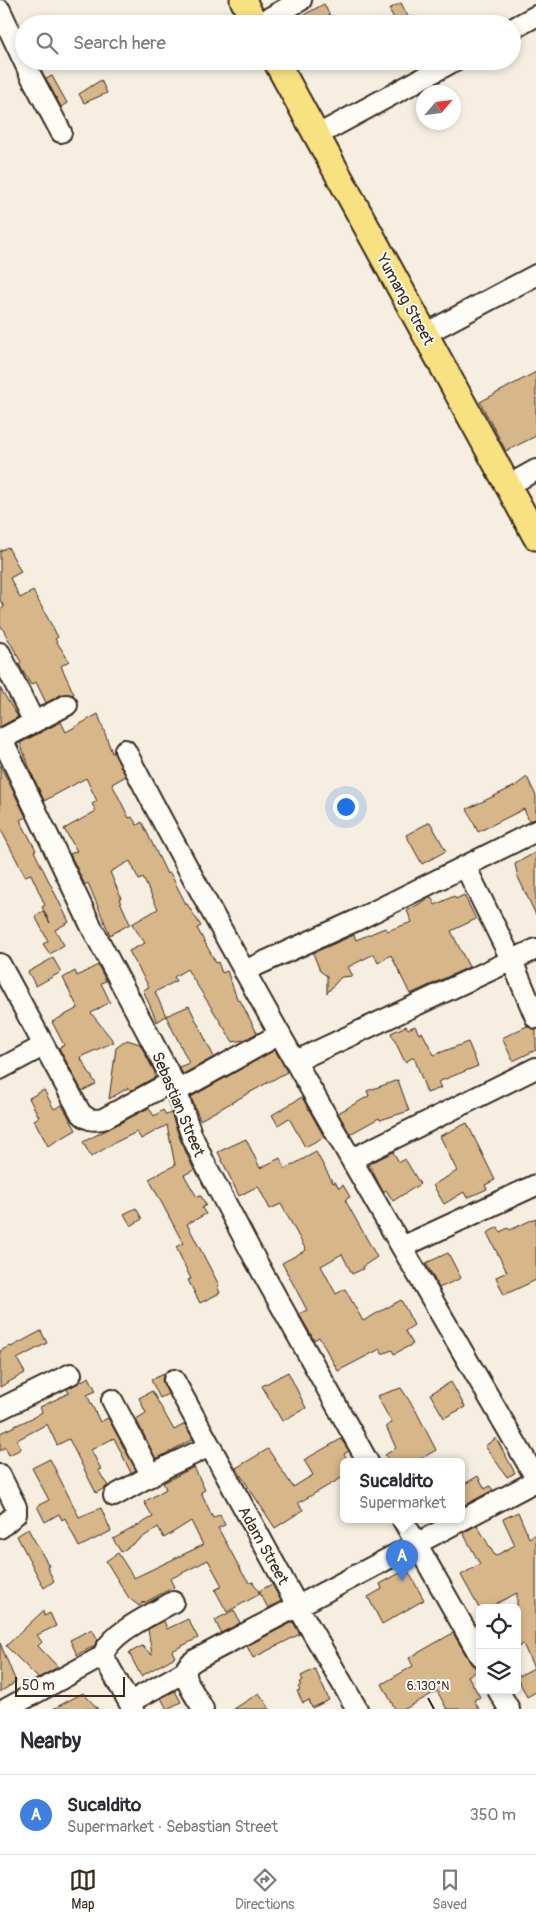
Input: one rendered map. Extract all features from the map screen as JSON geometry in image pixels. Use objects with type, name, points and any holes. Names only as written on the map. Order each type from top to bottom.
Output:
[{"type":"main road","points":[[243,0],[252,15]]},
{"type":"main road","name":"Yumang Street","points":[[281,70],[536,537]]},
{"type":"street","points":[[274,15],[302,0]]},
{"type":"street","points":[[0,10],[15,42]]},
{"type":"street","points":[[521,24],[536,16]]},
{"type":"street","points":[[28,70],[61,132]]},
{"type":"street","points":[[316,136],[437,70]]},
{"type":"street","points":[[425,334],[536,275]]},
{"type":"street","points":[[508,485],[536,470]]},
{"type":"street","points":[[0,652],[34,722]]},
{"type":"street","points":[[1,740],[67,705]]},
{"type":"street","name":"Sebastian Street","points":[[1,740],[92,928],[175,1086],[191,1134],[204,1162],[255,1259],[366,1458]]},
{"type":"street","points":[[125,750],[190,875],[244,971],[536,1480],[465,1518]]},
{"type":"street","points":[[244,971],[348,925],[536,831]]},
{"type":"street","points":[[465,866],[512,961],[536,1018]]},
{"type":"street","points":[[296,1062],[536,950]]},
{"type":"street","points":[[0,964],[80,1112],[90,1120],[103,1119],[280,1034]]},
{"type":"street","points":[[0,1069],[43,1046]]},
{"type":"street","points":[[352,1159],[536,1068]]},
{"type":"street","points":[[402,1247],[536,1185]]},
{"type":"street","points":[[0,1409],[71,1374]]},
{"type":"street","name":"Adam Street","points":[[174,1380],[357,1709]]},
{"type":"street","points":[[112,1400],[152,1476]]},
{"type":"street","points":[[114,1496],[210,1446]]},
{"type":"street","points":[[0,1475],[16,1507],[16,1514],[0,1528]]},
{"type":"street","points":[[405,1523],[476,1649]]},
{"type":"street","points":[[204,1709],[188,1682],[186,1672],[188,1665],[194,1660],[455,1523]]},
{"type":"street","points":[[173,1602],[111,1641],[105,1648],[103,1656],[132,1706],[186,1672]]},
{"type":"street","points":[[6,1709],[103,1656]]},
{"type":"street","points":[[500,1694],[509,1709]]},
{"type":"building","points":[[401,3],[407,15],[392,15],[389,9]]},
{"type":"building","points":[[324,4],[330,15],[304,15]]},
{"type":"building","points":[[52,76],[67,103],[61,107],[46,79]]},
{"type":"building","points":[[101,80],[107,93],[84,103],[79,94]]},
{"type":"building","points":[[536,372],[536,436],[506,451],[480,402]]},
{"type":"building","points":[[8,547],[21,572],[10,578],[20,598],[33,591],[58,637],[55,639],[69,661],[61,666],[74,694],[72,695],[62,694],[46,703],[36,682],[31,685],[21,668],[19,664],[21,662],[0,624],[0,610],[4,607],[0,600],[0,551]]},
{"type":"building","points":[[0,688],[18,717],[0,727]]},
{"type":"building","points":[[98,714],[112,753],[114,752],[126,776],[112,784],[129,818],[132,817],[137,825],[142,822],[167,874],[170,873],[186,904],[201,926],[197,928],[216,963],[218,962],[222,973],[227,971],[238,1001],[240,1000],[257,1033],[244,1040],[233,1042],[187,969],[174,977],[176,981],[155,992],[166,1016],[157,1022],[143,990],[149,987],[129,951],[145,943],[132,924],[158,909],[143,878],[139,880],[130,861],[110,872],[130,924],[110,935],[88,883],[85,885],[70,854],[77,851],[64,829],[96,811],[92,804],[97,801],[86,778],[44,801],[20,743],[61,722],[66,732]]},
{"type":"building","points":[[0,765],[26,817],[20,820],[69,922],[55,930],[64,945],[50,954],[43,944],[48,941],[35,916],[43,911],[50,923],[42,907],[45,905],[31,874],[25,876],[0,828]]},
{"type":"building","points":[[527,777],[536,796],[536,819],[529,821],[524,809],[478,832],[467,809],[515,786]]},
{"type":"building","points":[[430,822],[446,851],[422,864],[406,835]]},
{"type":"building","points":[[536,852],[536,915],[518,877],[515,864]]},
{"type":"building","points":[[464,895],[476,919],[451,931],[469,967],[410,994],[391,955],[378,963],[374,954],[348,967],[353,976],[341,977],[327,993],[327,976],[320,971],[313,953],[354,935],[356,940],[385,928],[387,931],[412,922],[407,911],[431,897],[435,905],[454,896],[456,899]]},
{"type":"building","points":[[53,958],[61,972],[36,986],[28,972]]},
{"type":"building","points":[[98,965],[106,981],[101,983],[110,1002],[91,1013],[114,1042],[80,1057],[96,1084],[82,1091],[59,1048],[64,1045],[52,1022],[78,1008],[63,978],[75,971],[77,976]]},
{"type":"building","points":[[189,1006],[214,1057],[183,1074],[179,1067],[189,1063],[166,1016]]},
{"type":"building","points":[[406,1026],[408,1029],[415,1026],[419,1034],[422,1032],[434,1055],[468,1042],[478,1066],[438,1082],[441,1088],[427,1093],[414,1057],[405,1062],[391,1033]]},
{"type":"building","points":[[527,1026],[536,1030],[536,1050],[513,1061],[502,1038]]},
{"type":"building","points":[[127,1040],[140,1044],[155,1073],[155,1077],[132,1090],[128,1088],[109,1099],[116,1048]]},
{"type":"building","points":[[275,1050],[287,1072],[200,1120],[191,1097]]},
{"type":"building","points":[[398,1080],[409,1111],[380,1120],[379,1118],[350,1134],[338,1113],[369,1096],[367,1091]]},
{"type":"building","points":[[44,1090],[54,1109],[62,1105],[76,1130],[48,1146],[34,1120],[39,1117],[29,1098]]},
{"type":"building","points":[[302,1097],[324,1137],[305,1147],[289,1118],[278,1125],[272,1115]]},
{"type":"building","points":[[149,1108],[154,1116],[163,1110],[166,1115],[171,1113],[194,1170],[184,1175],[197,1197],[201,1196],[206,1205],[202,1208],[206,1214],[187,1224],[219,1285],[217,1286],[220,1293],[200,1303],[188,1280],[191,1279],[176,1247],[183,1243],[149,1179],[175,1165],[167,1125],[141,1139],[137,1132],[91,1157],[83,1142]]},
{"type":"building","points":[[467,1123],[495,1180],[485,1185],[487,1189],[467,1198],[464,1192],[444,1204],[433,1185],[457,1171],[440,1136]]},
{"type":"building","points":[[246,1139],[260,1168],[280,1158],[285,1169],[316,1152],[333,1183],[335,1182],[339,1188],[343,1185],[350,1197],[345,1200],[377,1257],[362,1267],[363,1269],[352,1274],[342,1254],[321,1266],[336,1294],[345,1289],[363,1321],[401,1300],[414,1325],[405,1331],[413,1344],[394,1354],[392,1350],[382,1354],[380,1349],[338,1371],[319,1337],[314,1340],[299,1314],[307,1310],[282,1263],[306,1250],[281,1204],[270,1209],[258,1186],[239,1196],[218,1152]]},
{"type":"building","points":[[393,1152],[399,1162],[405,1159],[420,1184],[393,1201],[386,1190],[383,1192],[369,1164]]},
{"type":"building","points":[[136,1208],[142,1219],[131,1226],[124,1214]]},
{"type":"building","points":[[536,1218],[536,1280],[504,1295],[496,1277],[507,1272],[487,1233],[498,1227],[500,1232],[508,1228],[510,1230]]},
{"type":"building","points":[[448,1253],[461,1278],[439,1288],[426,1263]]},
{"type":"building","points":[[41,1331],[47,1343],[17,1359],[25,1373],[0,1387],[0,1351]]},
{"type":"building","points":[[288,1372],[306,1408],[282,1421],[262,1386]]},
{"type":"building","points":[[164,1374],[162,1380],[168,1394],[160,1398],[151,1380]]},
{"type":"building","points":[[89,1377],[96,1391],[87,1395],[100,1422],[108,1418],[136,1470],[131,1473],[114,1438],[91,1450],[101,1469],[98,1470],[108,1486],[96,1493],[69,1439],[57,1445],[47,1424],[17,1440],[21,1449],[9,1455],[5,1447],[0,1451],[0,1433],[42,1412],[40,1407],[69,1393],[67,1389]]},
{"type":"building","points":[[451,1382],[465,1407],[444,1418],[430,1394]]},
{"type":"building","points":[[401,1388],[416,1411],[436,1450],[422,1458],[387,1458],[385,1455],[396,1448],[386,1426],[392,1423],[377,1396]]},
{"type":"building","points":[[152,1391],[174,1430],[185,1424],[193,1439],[156,1459],[136,1419],[146,1413],[139,1398]]},
{"type":"building","points":[[496,1438],[515,1473],[507,1477],[485,1446]]},
{"type":"building","points":[[341,1439],[349,1451],[344,1454],[346,1458],[340,1458],[340,1479],[298,1503],[303,1510],[275,1528],[236,1468],[268,1449],[293,1487],[313,1475],[304,1460]]},
{"type":"building","points":[[50,1459],[79,1517],[101,1508],[111,1531],[79,1547],[65,1518],[62,1520],[59,1514],[45,1522],[37,1506],[49,1500],[32,1468]]},
{"type":"building","points":[[194,1467],[205,1490],[201,1492],[213,1518],[220,1514],[225,1525],[218,1528],[243,1574],[250,1583],[253,1582],[260,1594],[227,1612],[215,1590],[222,1586],[208,1560],[170,1579],[174,1587],[144,1603],[144,1601],[139,1606],[129,1598],[106,1561],[118,1553],[134,1578],[203,1545],[191,1521],[164,1538],[158,1527],[121,1552],[113,1539],[153,1517],[144,1502],[166,1489],[163,1483]]},
{"type":"building","points":[[478,1476],[485,1489],[490,1486],[493,1490],[465,1505],[465,1484]]},
{"type":"building","points":[[518,1512],[529,1538],[536,1534],[536,1692],[527,1697],[521,1685],[521,1675],[534,1668],[523,1644],[521,1645],[521,1604],[517,1604],[517,1593],[496,1604],[477,1604],[461,1575],[480,1564],[463,1533],[477,1525],[495,1556],[515,1545],[503,1519]]},
{"type":"building","points":[[28,1529],[49,1566],[47,1567],[54,1581],[44,1588],[17,1536]]},
{"type":"building","points":[[407,1569],[424,1600],[382,1624],[368,1597],[382,1589],[380,1584]]},
{"type":"building","points":[[272,1584],[281,1601],[268,1608],[259,1591]]},
{"type":"building","points":[[234,1610],[240,1623],[221,1633],[215,1620]]},
{"type":"building","points":[[43,1611],[44,1616],[50,1613],[56,1626],[37,1635],[42,1642],[38,1646],[58,1667],[38,1678],[6,1646]]},
{"type":"building","points":[[188,1619],[198,1638],[172,1651],[175,1657],[141,1676],[129,1653],[142,1646],[152,1655],[148,1629],[164,1621],[167,1629]]},
{"type":"building","points":[[293,1622],[300,1634],[253,1658],[247,1646]]},
{"type":"building","points":[[92,1629],[98,1640],[94,1646],[77,1655],[70,1640]]},
{"type":"building","points":[[453,1633],[476,1669],[476,1672],[468,1676],[476,1690],[476,1694],[480,1697],[474,1700],[479,1709],[447,1709],[437,1691],[405,1709],[395,1709],[382,1684],[413,1666],[409,1658]]},
{"type":"building","points":[[0,1643],[16,1682],[0,1692]]},
{"type":"building","points":[[315,1669],[329,1700],[312,1708],[309,1700],[303,1703],[297,1691],[300,1690],[298,1687],[301,1685],[299,1683],[303,1680],[301,1676]]},
{"type":"building","points":[[175,1691],[181,1702],[167,1709],[161,1698]]},
{"type":"building","points":[[83,1693],[98,1709],[53,1709]]},
{"type":"building","points":[[259,1693],[270,1709],[234,1709]]},
{"type":"place","name":"Sucaldito","points":[[402,1581]]}]
